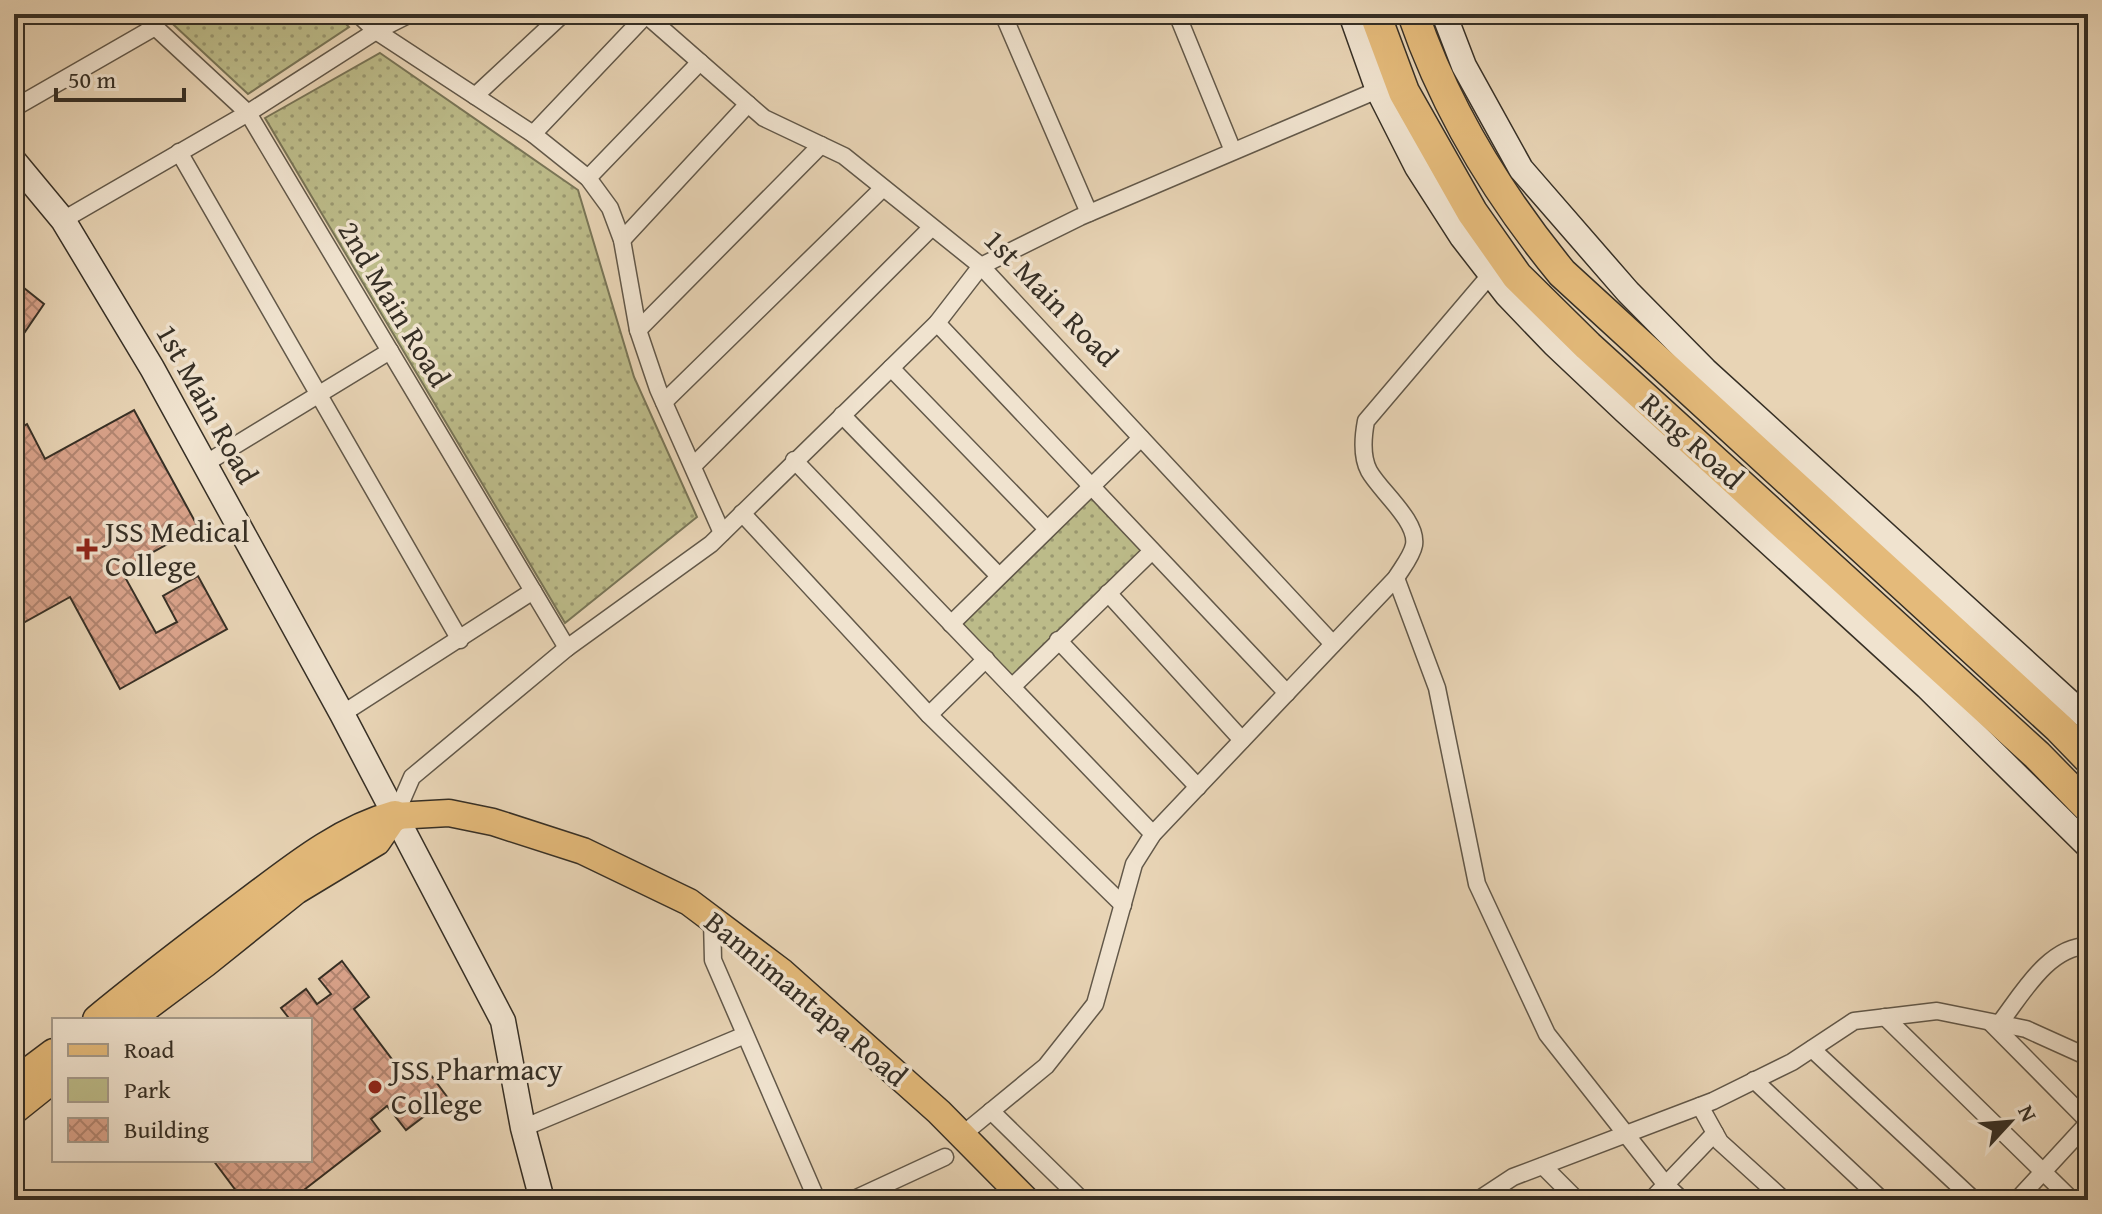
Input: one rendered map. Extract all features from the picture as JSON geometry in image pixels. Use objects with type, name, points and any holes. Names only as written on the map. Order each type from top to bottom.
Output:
[{"type":"highway","name":"Ring Road","points":[[1375,14],[1389,85],[1517,276],[1588,346],[2037,755],[2088,807]]},
{"type":"highway","name":"Ring Road","points":[[1413,14],[1448,101],[1486,169],[1525,228],[1562,273],[2088,758]]},
{"type":"highway","name":"Bannimantapa Road","points":[[100,1018],[147,979],[313,856],[367,824],[395,816]]},
{"type":"highway","points":[[14,1084],[52,1056]]},
{"type":"main road","name":"Bannimantapa Road","points":[[395,816],[449,813],[493,822],[583,851],[689,902],[782,972],[962,1135],[1026,1200]]},
{"type":"main road","points":[[133,1018],[296,891],[377,842],[395,816]]},
{"type":"main road","points":[[14,1111],[52,1081]]},
{"type":"street","name":"2nd Main Road","points":[[141,14],[248,113],[567,648]]},
{"type":"street","points":[[358,14],[376,31],[533,134],[588,178],[610,208],[622,240],[638,330],[664,402],[722,533]]},
{"type":"street","points":[[63,220],[248,113],[376,31],[410,14]]},
{"type":"street","points":[[475,96],[563,14]]},
{"type":"street","points":[[533,134],[646,14]]},
{"type":"street","name":"1st Main Road","points":[[646,14],[764,118],[844,156],[981,266],[1333,644]]},
{"type":"street","points":[[1003,14],[1089,213]]},
{"type":"street","points":[[1177,14],[1233,151]]},
{"type":"street","points":[[1351,14],[1389,85],[1417,167],[1462,237],[1491,274],[1554,344],[1927,687],[2088,846]]},
{"type":"street","points":[[1444,14],[1464,66],[1521,169],[1628,292],[1705,370],[2088,719]]},
{"type":"street","points":[[14,108],[155,27]]},
{"type":"street","points":[[588,178],[700,62]]},
{"type":"street","points":[[395,816],[412,777],[567,648],[711,544],[937,323],[981,266],[1089,213],[1389,85]]},
{"type":"street","points":[[622,240],[748,104]]},
{"type":"street","points":[[638,330],[821,145]]},
{"type":"street","points":[[179,152],[460,640]]},
{"type":"street","name":"1st Main Road","points":[[14,161],[63,220],[152,368],[342,714],[503,1021],[523,1128],[542,1200]]},
{"type":"street","points":[[664,402],[883,188]]},
{"type":"street","points":[[693,466],[931,228]]},
{"type":"street","points":[[962,1135],[1046,1066],[1095,1004],[1134,864],[1153,834],[1396,578],[1414,548],[1414,539],[1407,522],[1368,470],[1364,452],[1366,421],[1491,274]]},
{"type":"street","points":[[937,323],[1287,693]]},
{"type":"street","points":[[203,465],[390,351]]},
{"type":"street","points":[[891,368],[1047,529]]},
{"type":"street","points":[[842,415],[999,576]]},
{"type":"street","points":[[951,624],[1141,438]]},
{"type":"street","points":[[794,460],[1153,834]]},
{"type":"street","points":[[742,513],[929,715],[1123,905]]},
{"type":"street","points":[[1012,687],[1152,551]]},
{"type":"street","points":[[1396,578],[1437,688],[1477,884],[1547,1034],[1666,1185],[1682,1200]]},
{"type":"street","points":[[342,714],[533,591]]},
{"type":"street","points":[[1108,593],[1242,740]]},
{"type":"street","points":[[1058,640],[1198,787]]},
{"type":"street","points":[[929,715],[986,659]]},
{"type":"street","points":[[712,919],[713,960],[817,1200]]},
{"type":"street","points":[[1995,1023],[2061,953],[2077,946],[2088,946]]},
{"type":"street","points":[[1483,1199],[1513,1177],[1700,1106],[1812,1049],[1854,1021],[1937,1011],[2026,1029],[2088,1057]]},
{"type":"street","points":[[1885,1017],[2072,1200]]},
{"type":"street","points":[[1995,1023],[2088,1122],[2017,1200]]},
{"type":"street","points":[[523,1128],[745,1035]]},
{"type":"street","points":[[1812,1049],[1974,1200]]},
{"type":"street","points":[[1754,1080],[1882,1200]]},
{"type":"street","points":[[1700,1106],[1720,1142],[1784,1200]]},
{"type":"street","points":[[991,1111],[1082,1200]]},
{"type":"street","points":[[1651,1200],[1715,1133]]},
{"type":"street","points":[[852,1200],[945,1157]]},
{"type":"street","points":[[1543,1166],[1577,1200]]},
{"type":"green space","points":[[162,14],[336,14],[349,27],[248,94]]},
{"type":"green space","points":[[380,53],[578,190],[634,377],[697,517],[565,623],[265,118]]},
{"type":"green space","points":[[1091,498],[1142,550],[1012,677],[962,625]]},
{"type":"building","points":[[14,280],[44,304],[14,348]]},
{"type":"building","name":"JSS Medical College","points":[[134,410],[198,527],[121,570],[156,633],[177,622],[163,596],[198,576],[227,629],[120,689],[70,597],[14,628],[14,431],[27,424],[45,459]]},
{"type":"building","name":"JSS Pharmacy College","points":[[342,961],[369,997],[354,1009],[404,1075],[421,1062],[448,1098],[406,1130],[387,1106],[371,1119],[380,1131],[291,1200],[243,1200],[214,1162],[312,1162],[312,1018],[287,1018],[281,1008],[306,989],[317,1004],[331,994],[319,979]]},
{"type":"place","name":"JSS Medical College","points":[[87,549]]},
{"type":"place","name":"JSS Pharmacy College","points":[[375,1087]]}]
